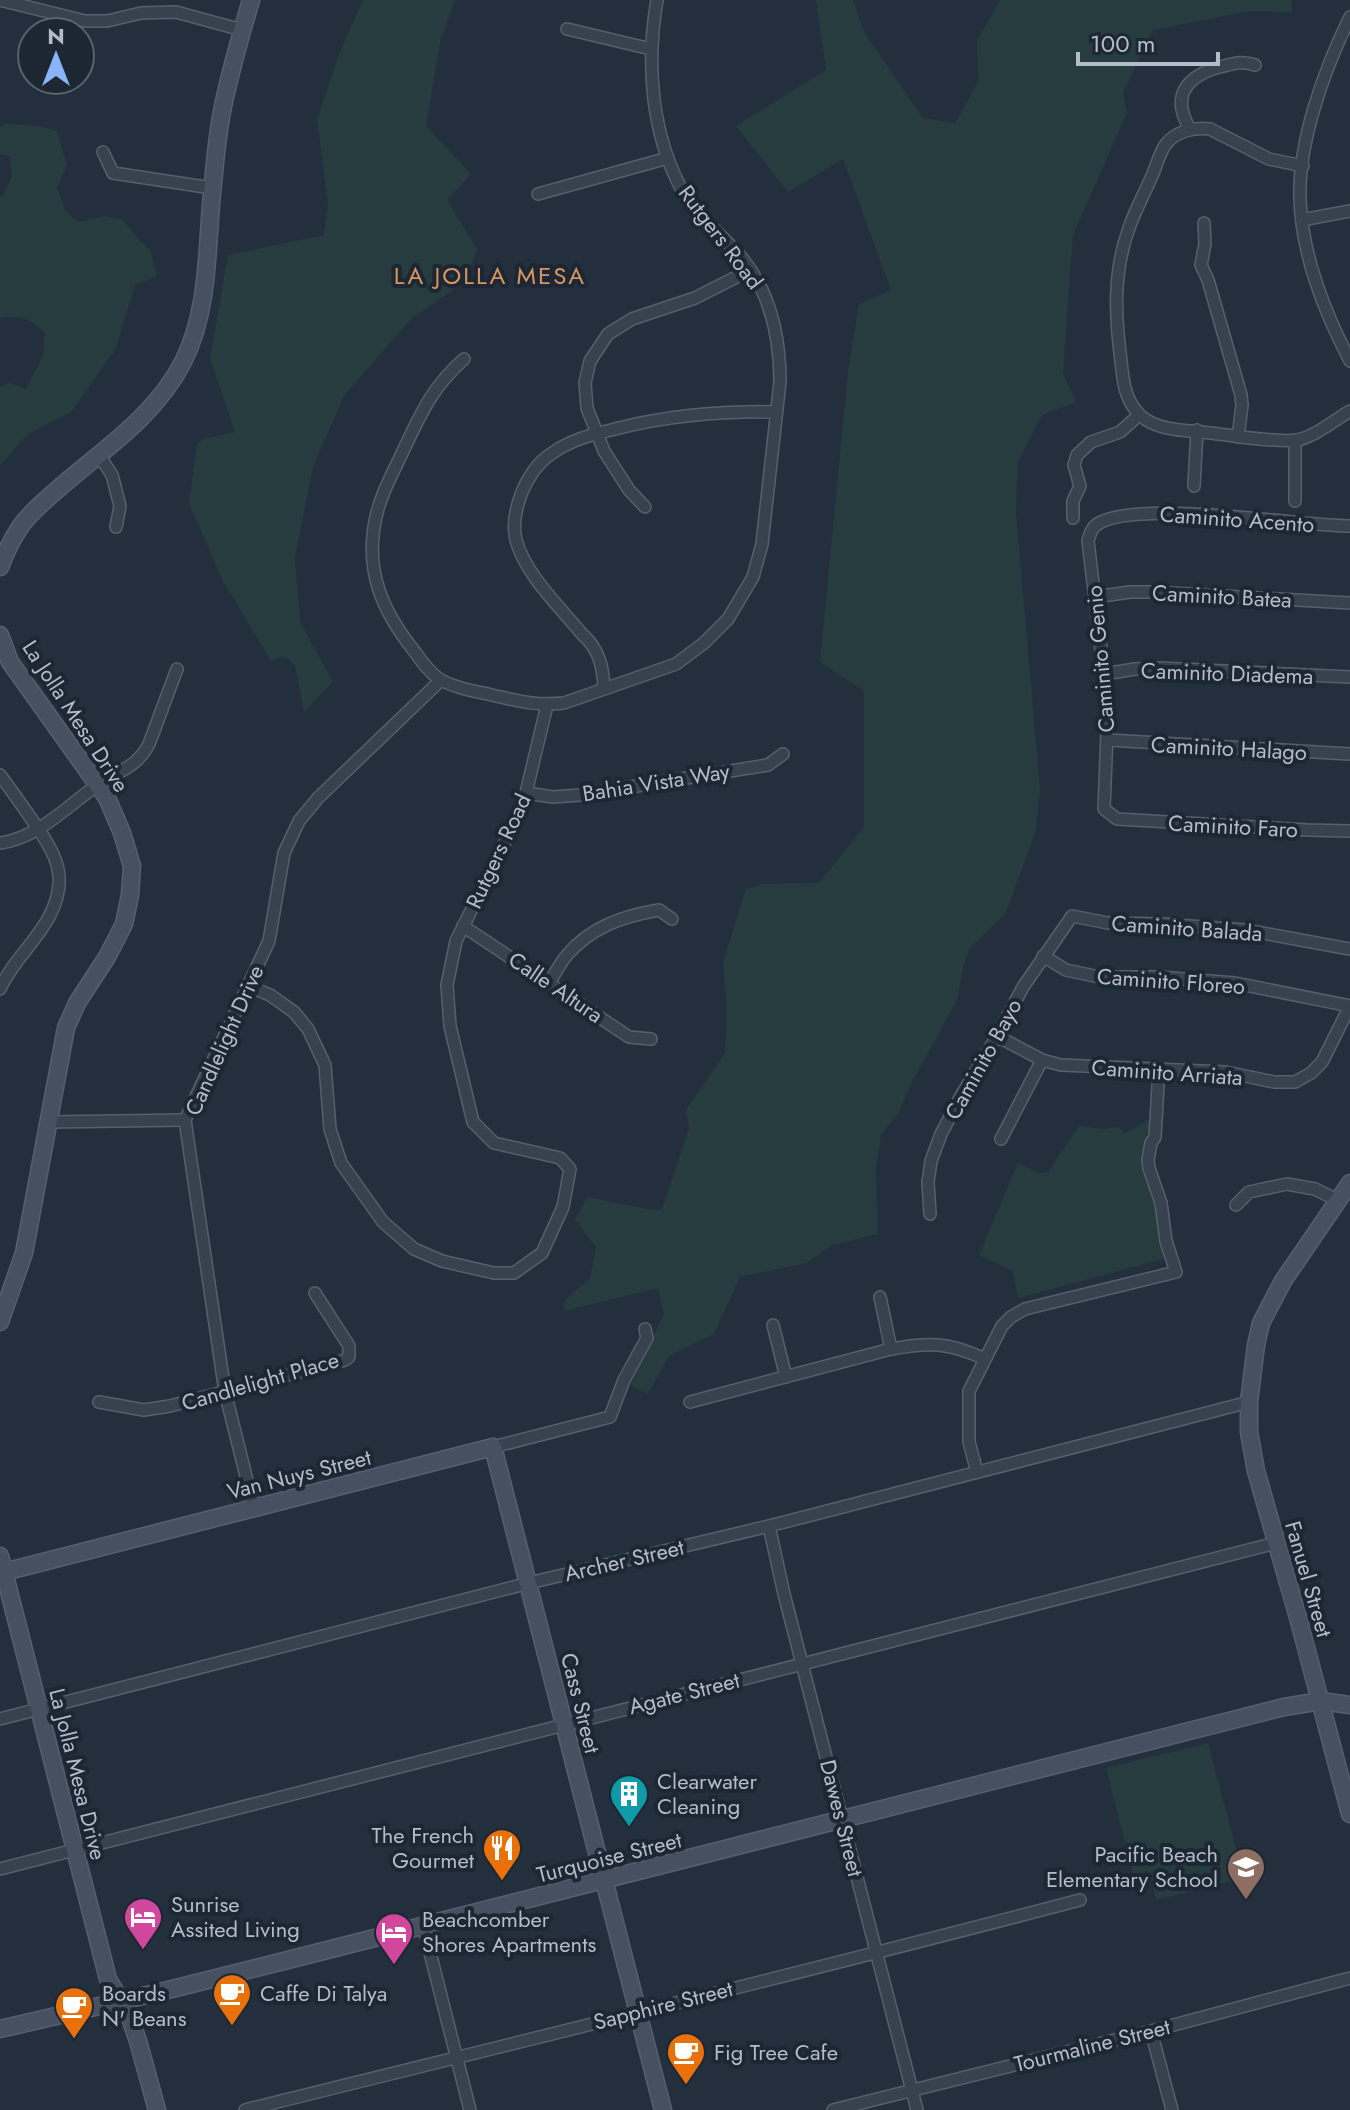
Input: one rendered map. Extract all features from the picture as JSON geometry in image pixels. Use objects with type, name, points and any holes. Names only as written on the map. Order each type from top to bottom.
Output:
[{"type":"street","points":[[0,0],[85,21],[107,21],[141,13],[176,12],[242,30]]},
{"type":"street","points":[[0,567],[7,548],[28,516],[130,429],[169,384],[183,361],[197,325],[206,277],[221,116],[251,0]]},
{"type":"street","name":"Rutgers Road","points":[[248,986],[270,995],[294,1012],[308,1029],[325,1065],[330,1129],[341,1163],[383,1222],[414,1249],[442,1261],[494,1273],[514,1273],[542,1253],[563,1207],[570,1169],[560,1158],[494,1143],[473,1122],[450,1026],[447,985],[456,941],[518,816],[547,705],[564,703],[676,664],[704,643],[728,619],[753,577],[762,544],[780,382],[776,328],[767,300],[736,251],[683,194],[668,158],[655,114],[651,83],[651,30],[657,0]]},
{"type":"street","points":[[1350,17],[1322,86],[1307,141],[1300,196],[1313,277],[1350,361]]},
{"type":"street","points":[[567,29],[651,49]]},
{"type":"street","points":[[1190,129],[1183,118],[1180,104],[1189,82],[1206,70],[1243,61],[1255,65]]},
{"type":"street","points":[[1303,166],[1269,159],[1200,127],[1180,133],[1166,144],[1129,228],[1119,270],[1116,320],[1124,393],[1139,415],[1149,422],[1165,428],[1238,437],[1295,440],[1312,435],[1350,411]]},
{"type":"street","points":[[103,152],[113,173],[212,188]]},
{"type":"street","points":[[538,194],[668,158]]},
{"type":"street","points":[[1302,220],[1350,211]]},
{"type":"street","points":[[1204,223],[1205,244],[1201,265],[1241,395],[1238,437]]},
{"type":"street","points":[[645,507],[629,490],[604,451],[587,408],[585,383],[590,361],[608,334],[632,319],[695,298],[750,270]]},
{"type":"street","points":[[464,359],[426,401],[383,495],[376,517],[372,553],[377,588],[399,633],[431,673],[441,680],[459,688],[534,705],[547,705]]},
{"type":"street","points":[[604,688],[603,668],[598,654],[525,563],[515,537],[515,510],[528,478],[548,455],[570,442],[597,434],[659,418],[732,411],[776,412]]},
{"type":"street","points":[[1073,518],[1073,501],[1080,486],[1074,465],[1077,455],[1091,442],[1120,432],[1139,415]]},
{"type":"street","points":[[1194,486],[1197,430]]},
{"type":"street","points":[[1295,440],[1295,501]]},
{"type":"street","points":[[99,455],[112,475],[120,506],[116,527]]},
{"type":"street","name":"Caminito Acento","points":[[1088,541],[1091,531],[1102,522],[1143,513],[1350,526]]},
{"type":"street","name":"Caminito Genio","points":[[1088,541],[1108,708],[1103,800],[1104,809],[1117,819]]},
{"type":"street","name":"Caminito Batea","points":[[1095,597],[1153,592],[1350,603]]},
{"type":"street","name":"La Jolla Mesa Drive","points":[[0,635],[10,662],[107,798],[132,866],[124,924],[77,1003],[66,1028],[24,1253],[0,1322]]},
{"type":"street","name":"Caminito Diadema","points":[[1104,674],[1159,668],[1350,677]]},
{"type":"street","points":[[0,843],[39,829],[98,785],[144,756],[177,669]]},
{"type":"street","name":"Candlelight Drive","points":[[254,1508],[225,1392],[185,1120],[269,941],[284,853],[299,821],[318,798],[441,680]]},
{"type":"street","name":"Caminito Halago","points":[[1108,740],[1350,754]]},
{"type":"street","name":"Bahia Vista Way","points":[[526,793],[553,797],[580,795],[768,765],[783,754]]},
{"type":"street","points":[[0,775],[51,846],[59,868],[59,891],[49,917],[9,970],[0,989]]},
{"type":"street","name":"Caminito Faro","points":[[1117,819],[1350,831]]},
{"type":"street","points":[[549,983],[566,956],[591,933],[623,918],[659,910],[672,919]]},
{"type":"street","name":"Caminito Balada","points":[[1072,916],[1108,923],[1246,930],[1350,949]]},
{"type":"street","name":"Caminito Bayo","points":[[930,1214],[928,1182],[931,1161],[941,1134],[1023,987],[1072,916]]},
{"type":"street","name":"Calle Altura","points":[[463,926],[629,1037],[651,1039]]},
{"type":"street","name":"Caminito Floreo","points":[[1043,956],[1066,970],[1099,977],[1159,977],[1235,983],[1350,1006]]},
{"type":"street","name":"Caminito Arriata","points":[[997,1036],[1042,1060],[1061,1065],[1226,1072],[1274,1082],[1295,1082],[1322,1062],[1350,1006]]},
{"type":"street","points":[[1001,1139],[1042,1060]]},
{"type":"street","points":[[977,1472],[969,1442],[969,1391],[1002,1326],[1025,1309],[1176,1272],[1148,1160],[1155,1137],[1159,1069]]},
{"type":"street","points":[[49,1122],[185,1120]]},
{"type":"street","name":"Fanuel Street","points":[[1350,1183],[1283,1281],[1261,1323],[1249,1402],[1249,1432],[1256,1471],[1350,1814]]},
{"type":"street","points":[[1236,1205],[1249,1192],[1287,1184],[1315,1189],[1339,1201]]},
{"type":"street","name":"Candlelight Place","points":[[99,1402],[144,1410],[170,1406],[345,1360],[349,1357],[349,1346],[315,1293]]},
{"type":"street","points":[[880,1297],[891,1349]]},
{"type":"street","points":[[773,1325],[786,1377]]},
{"type":"street","name":"Van Nuys Street","points":[[1,1567],[254,1508],[610,1417],[624,1380],[647,1338],[645,1329]]},
{"type":"street","points":[[690,1402],[924,1343],[946,1345],[985,1359]]},
{"type":"street","name":"Archer Street","points":[[0,1719],[1249,1402]]},
{"type":"street","name":"Cass Street","points":[[493,1447],[663,2110]]},
{"type":"street","name":"Dawes Street","points":[[769,1526],[917,2110]]},
{"type":"street","name":"Agate Street","points":[[0,1869],[1276,1543]]},
{"type":"street","name":"La Jolla Mesa Drive","points":[[1,1567],[108,1979],[129,2015],[157,2110]]},
{"type":"street","name":"Turquoise Street","points":[[0,2029],[174,1989],[1284,1707],[1321,1701],[1350,1705]]},
{"type":"street","name":"Sapphire Street","points":[[245,2110],[1080,1900]]},
{"type":"street","points":[[423,1925],[470,2110]]},
{"type":"street","name":"Tourmaline Street","points":[[833,2110],[1350,1978]]},
{"type":"street","points":[[1151,2031],[1172,2110]]},
{"type":"green space","points":[[363,0],[455,0],[440,42],[426,126],[471,174],[447,200],[477,249],[466,281],[412,318],[344,396],[313,467],[295,557],[300,622],[333,682],[304,712],[295,665],[284,656],[271,661],[223,581],[189,503],[197,444],[203,439],[235,432],[210,358],[228,255],[324,235],[328,204],[317,119],[339,54]]},
{"type":"green space","points":[[816,0],[853,0],[864,32],[923,118],[955,123],[978,82],[977,40],[1000,0],[1291,0],[1292,12],[1250,11],[1153,30],[1123,93],[1127,113],[1073,235],[1063,373],[1076,402],[1042,415],[1018,462],[1016,513],[1040,787],[1036,830],[1006,913],[969,949],[957,1000],[898,1114],[881,1134],[876,1168],[878,1234],[832,1245],[807,1263],[740,1277],[714,1334],[669,1356],[648,1394],[630,1385],[664,1314],[658,1288],[564,1311],[565,1300],[590,1278],[596,1247],[575,1220],[587,1197],[662,1210],[689,1129],[686,1110],[725,1053],[727,1008],[723,962],[746,889],[762,884],[819,883],[864,827],[864,691],[820,662],[848,371],[859,304],[891,290],[843,159],[788,192],[736,126],[826,70]]},
{"type":"green space","points":[[4,124],[38,126],[57,131],[67,165],[57,188],[66,212],[78,222],[106,216],[123,220],[150,250],[157,276],[135,285],[115,350],[71,412],[28,434],[0,465],[0,387],[9,383],[26,389],[43,356],[45,333],[25,319],[0,318],[0,197],[12,176],[10,156],[0,154],[0,127]]},
{"type":"green space","points":[[1148,1120],[1150,1125],[1143,1146],[1143,1164],[1157,1204],[1163,1259],[1018,1298],[1013,1271],[979,1255],[1018,1163],[1039,1173],[1048,1172],[1079,1126],[1118,1127],[1125,1133]]},
{"type":"green space","points":[[1208,1743],[1244,1878],[1156,1900],[1149,1871],[1133,1875],[1106,1768]]},
{"type":"place","name":"Clearwater Cleaning","points":[[629,1828]]},
{"type":"place","name":"The French Gourmet","points":[[502,1882]]},
{"type":"place","name":"Pacific Beach Elementary School","points":[[1246,1901]]},
{"type":"place","name":"Sunrise Assited Living","points":[[143,1951]]},
{"type":"place","name":"Beachcomber Shores Apartments","points":[[394,1966]]},
{"type":"place","name":"Caffe Di Talya","points":[[232,2027]]},
{"type":"place","name":"Boards N' Beans","points":[[74,2040]]},
{"type":"place","name":"Fig Tree Cafe","points":[[686,2086]]},
{"type":"district","name":"LA JOLLA MESA","points":[[490,275]]}]
